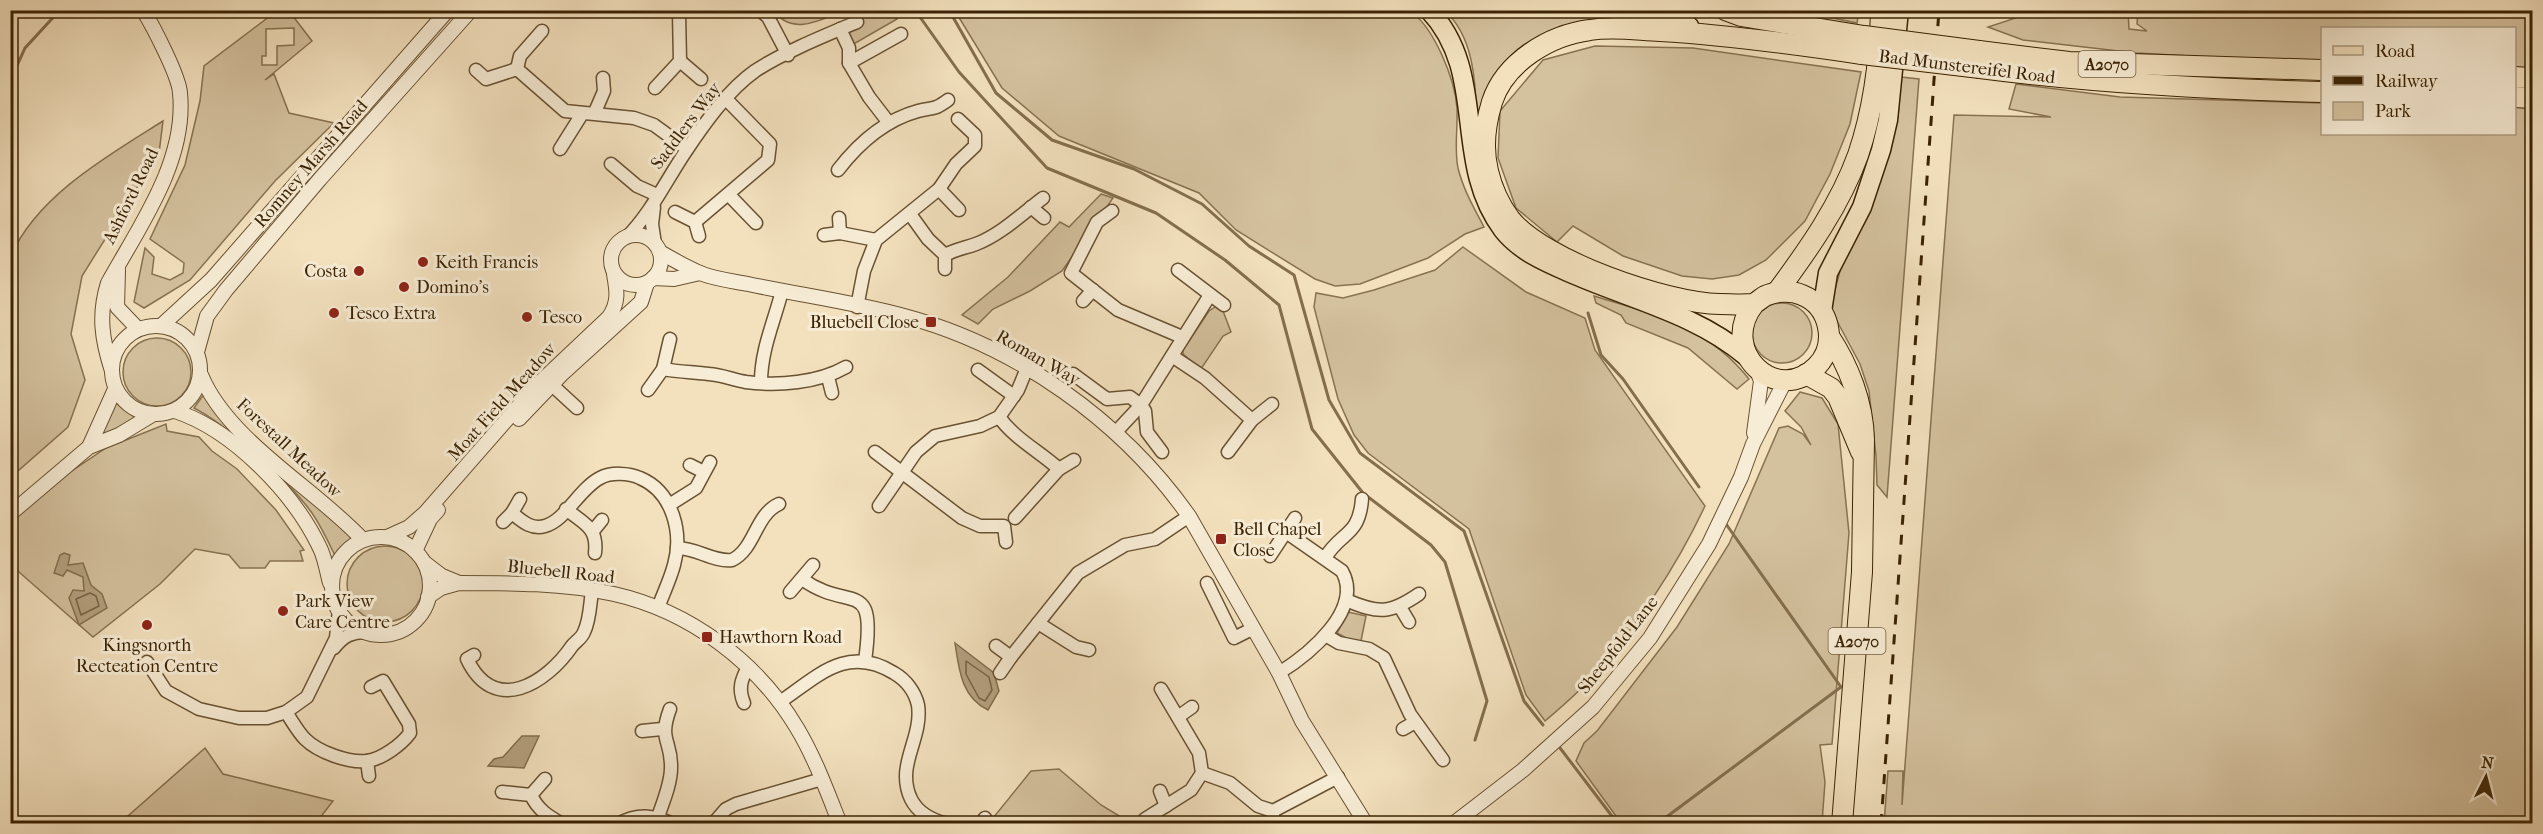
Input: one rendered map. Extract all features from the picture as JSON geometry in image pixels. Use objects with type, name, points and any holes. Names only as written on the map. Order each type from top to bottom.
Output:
[{"type":"highway","points":[[1777,292],[1802,295],[1822,311],[1829,336],[1823,358],[1806,374],[1786,379],[1765,374],[1751,363],[1741,335],[1747,313],[1754,304],[1777,292],[1811,246],[1858,154],[1870,102],[1881,10]]},
{"type":"highway","name":"Bad Munstereifel Road","points":[[1733,13],[1863,45]]},
{"type":"highway","points":[[1726,34],[1608,28],[1576,32],[1552,41],[1509,71],[1495,94],[1485,128],[1485,160],[1493,191],[1510,219],[1531,239],[1599,273],[1677,299],[1754,304]]},
{"type":"highway","name":"Bad Munstereifel Road","points":[[1726,34],[1863,45],[1980,59],[2321,70]]},
{"type":"highway","name":"Bad Munstereifel Road","points":[[1980,59],[2084,81],[2321,93]]},
{"type":"highway","points":[[2516,77],[2532,78]]},
{"type":"highway","points":[[2516,97],[2532,98]]},
{"type":"highway","name":"A2070","points":[[1829,336],[1848,373],[1863,418],[1865,489],[1862,572],[1842,824]]},
{"type":"highway","name":"A2070","points":[[1806,374],[1831,388],[1838,397],[1863,458]]},
{"type":"main road","points":[[1429,10],[1458,52],[1467,90],[1474,163],[1484,198],[1504,231],[1527,252],[1595,284],[1699,325],[1732,344],[1751,363]]},
{"type":"main road","name":"Bad Munstereifel Road","points":[[1614,10],[1726,34]]},
{"type":"main road","name":"Bad Munstereifel Road","points":[[1715,10],[1733,13]]},
{"type":"main road","points":[[1822,311],[1828,273],[1862,207],[1881,150],[1890,101],[1899,10]]},
{"type":"street","name":"Ashford Road","points":[[112,371],[103,344],[100,320],[108,283],[165,175],[179,127],[180,94],[177,76],[142,10]]},
{"type":"street","name":"Romney Marsh Road","points":[[161,326],[211,280],[448,10]]},
{"type":"street","name":"Romney Marsh Road","points":[[197,352],[207,316],[226,290],[320,179],[471,10]]},
{"type":"street","points":[[760,10],[768,17],[788,55]]},
{"type":"street","points":[[655,88],[680,61],[678,11]]},
{"type":"street","name":"Saddlers Way","points":[[627,237],[645,216],[687,149],[726,99],[754,72],[857,22]]},
{"type":"street","points":[[840,29],[849,48],[849,63],[869,97],[889,123]]},
{"type":"street","points":[[517,69],[520,56],[542,31]]},
{"type":"street","points":[[849,63],[902,34]]},
{"type":"street","points":[[680,61],[701,79]]},
{"type":"street","points":[[476,70],[486,79],[517,69]]},
{"type":"street","points":[[517,69],[564,111],[582,114],[595,112],[634,118],[654,125],[687,149]]},
{"type":"street","points":[[595,112],[604,91],[603,78]]},
{"type":"street","points":[[695,222],[768,160],[770,144],[726,99]]},
{"type":"street","points":[[838,170],[862,143],[889,123],[919,111],[934,110],[948,100]]},
{"type":"street","points":[[560,149],[582,114]]},
{"type":"street","points":[[858,307],[864,271],[876,240],[894,223],[910,214],[939,189],[956,164],[975,146],[975,135],[958,119]]},
{"type":"street","name":"Saddlers Way","points":[[611,164],[637,186],[656,196]]},
{"type":"street","points":[[939,189],[959,210]]},
{"type":"street","points":[[729,195],[756,223]]},
{"type":"street","name":"Saddlers Way","points":[[656,196],[652,224],[657,248]]},
{"type":"street","points":[[945,255],[959,248],[976,244],[1043,198]]},
{"type":"street","points":[[1031,207],[1044,218]]},
{"type":"street","points":[[675,212],[695,222],[699,236]]},
{"type":"street","points":[[1112,212],[1097,222],[1071,273],[1118,310],[1182,337]]},
{"type":"street","points":[[910,214],[928,240],[945,255],[945,269]]},
{"type":"street","points":[[839,218],[840,233]]},
{"type":"street","points":[[824,235],[840,233],[876,240]]},
{"type":"street","points":[[640,235],[657,248],[661,262],[650,280],[629,285],[614,274],[611,266],[612,251],[616,244],[627,237],[640,235]]},
{"type":"street","name":"Roman Way","points":[[657,248],[700,273],[916,320],[979,344],[1028,368],[1075,399],[1115,433],[1173,494],[1189,516],[1279,673],[1302,721],[1366,824]]},
{"type":"street","name":"Ashford Road","points":[[119,262],[117,307],[138,329]]},
{"type":"street","points":[[1178,270],[1224,305]]},
{"type":"street","name":"Roman Way","points":[[650,280],[674,279],[700,273]]},
{"type":"street","name":"Moat Field Meadow","points":[[387,537],[410,527],[425,513],[537,385],[609,317],[615,307],[618,294],[614,274]]},
{"type":"street","name":"Moat Field Meadow","points":[[415,551],[430,519],[505,433],[552,385],[641,302],[650,280]]},
{"type":"street","points":[[1083,301],[1093,290]]},
{"type":"street","points":[[761,382],[763,351],[775,321],[782,291]]},
{"type":"street","points":[[1115,433],[1141,405],[1210,295]]},
{"type":"street","points":[[10,514],[89,447],[119,435],[152,415],[175,411],[188,402],[197,390],[201,375],[197,352],[189,339],[176,330],[161,326],[138,329],[119,346],[112,371],[116,388],[130,406],[152,415]]},
{"type":"street","points":[[648,390],[663,369],[670,339]]},
{"type":"street","points":[[1172,356],[1205,378],[1252,420]]},
{"type":"street","name":"Sheepfold Lane","points":[[1751,363],[1761,381],[1753,444]]},
{"type":"street","points":[[663,369],[689,374],[709,374],[748,382],[793,382],[828,377],[846,367]]},
{"type":"street","points":[[879,507],[905,472],[916,452],[935,436],[980,426],[999,417],[1014,396],[1028,368]]},
{"type":"street","points":[[978,370],[1014,396]]},
{"type":"street","points":[[1073,374],[1107,399],[1130,397],[1141,405],[1145,411],[1147,432],[1162,452]]},
{"type":"street","name":"Forestall Meadow","points":[[201,375],[211,399],[255,445],[363,540]]},
{"type":"street","points":[[828,377],[832,393]]},
{"type":"street","name":"Sheepfold Lane","points":[[1454,824],[1523,770],[1593,707],[1650,638],[1709,544],[1741,477],[1753,444],[1786,379]]},
{"type":"street","points":[[552,385],[577,408]]},
{"type":"street","points":[[89,447],[116,388]]},
{"type":"street","points":[[1228,452],[1252,420],[1272,404]]},
{"type":"street","name":"Forestall Meadow","points":[[175,411],[203,422],[218,431],[248,456],[289,499],[299,511],[321,549],[333,591]]},
{"type":"street","points":[[999,417],[1016,438],[1039,451],[1059,469]]},
{"type":"street","points":[[875,452],[905,472],[934,498],[962,518],[980,526],[1004,526],[1006,542]]},
{"type":"street","points":[[1015,518],[1059,469],[1074,460]]},
{"type":"street","points":[[669,506],[696,488],[707,467],[690,465]]},
{"type":"street","points":[[512,513],[528,525],[538,527],[551,523],[590,484],[603,476],[620,474],[644,480],[669,506],[675,522],[677,548],[674,566],[658,608]]},
{"type":"street","points":[[503,522],[512,513],[520,498]]},
{"type":"street","points":[[1325,558],[1331,547],[1351,532],[1361,518],[1362,499]]},
{"type":"street","points":[[677,548],[695,549],[714,558],[732,560],[743,552],[766,513],[779,504]]},
{"type":"street","points":[[566,509],[593,531],[596,538],[595,553]]},
{"type":"street","points":[[1000,673],[1065,587],[1092,563],[1125,545],[1155,539],[1189,516]]},
{"type":"street","points":[[1270,556],[1295,518]]},
{"type":"street","points":[[593,531],[602,520]]},
{"type":"street","points":[[1279,673],[1296,663],[1327,636],[1346,600],[1346,578],[1342,571],[1286,532]]},
{"type":"street","points":[[147,662],[166,691],[199,709],[239,718],[267,718],[286,712],[307,697],[331,651],[338,629],[339,610],[333,591],[337,566],[346,552],[363,540],[387,537],[402,542],[415,551],[424,563],[428,574],[428,597],[418,617],[409,626],[384,634],[358,632],[348,636],[331,651]]},
{"type":"street","name":"Bluebell Road","points":[[424,563],[442,576],[459,583],[614,594],[658,608],[712,637],[748,667],[780,702],[811,752],[840,824]]},
{"type":"street","points":[[790,592],[813,565]]},
{"type":"street","points":[[802,579],[820,590],[852,597],[863,606],[869,621],[865,661]]},
{"type":"street","name":"Bluebell Road","points":[[428,597],[441,588],[459,583]]},
{"type":"street","points":[[1207,583],[1234,638],[1252,629]]},
{"type":"street","points":[[474,655],[467,659],[473,671],[484,682],[498,689],[517,690],[537,682],[563,660],[584,634],[592,591]]},
{"type":"street","points":[[1346,600],[1372,610],[1388,611],[1400,607],[1419,594]]},
{"type":"street","points":[[1400,607],[1409,622]]},
{"type":"street","points":[[339,610],[350,624],[368,632]]},
{"type":"street","points":[[1038,623],[1076,647],[1089,650]]},
{"type":"street","points":[[1327,636],[1338,643],[1369,650],[1384,658],[1415,722],[1443,760]]},
{"type":"street","points":[[996,646],[1011,657]]},
{"type":"street","points":[[780,702],[827,669],[865,661],[896,674],[914,694],[918,715],[905,765],[905,785],[918,810],[928,818],[947,824]]},
{"type":"street","points":[[744,703],[740,694],[741,682],[748,667]]},
{"type":"street","points":[[286,712],[303,738],[312,745],[343,758],[367,761],[388,752],[404,741],[410,733],[409,724],[383,681],[371,687]]},
{"type":"street","points":[[1145,819],[1191,790],[1202,773],[1199,753],[1161,689]]},
{"type":"street","points":[[1178,717],[1192,707]]},
{"type":"street","points":[[658,817],[670,781],[672,766],[663,729],[670,709]]},
{"type":"street","points":[[1403,729],[1415,722]]},
{"type":"street","points":[[642,731],[663,729]]},
{"type":"street","points":[[367,761],[369,776]]},
{"type":"street","points":[[1202,773],[1230,783],[1273,817],[1338,777]]},
{"type":"street","points":[[531,795],[545,779]]},
{"type":"street","points":[[713,824],[726,809],[736,804],[822,779]]},
{"type":"street","points":[[502,792],[531,795]]},
{"type":"street","points":[[1160,792],[1166,806]]},
{"type":"street","points":[[531,795],[536,805],[547,816],[562,824]]},
{"type":"street","name":"Roman Way","points":[[1358,810],[1374,824]]},
{"type":"street","points":[[618,824],[637,815],[658,817],[673,824]]},
{"type":"green space","points":[[278,10],[289,11],[312,41],[265,80],[274,74],[289,113],[334,123],[275,181],[190,280],[144,308],[134,302],[145,248],[154,257],[152,274],[170,280],[183,273],[184,263],[150,239],[185,165],[200,101],[204,66]],"holes":[[[294,28],[294,45],[277,46],[277,65],[262,65],[262,56],[266,56],[266,29]]]},
{"type":"green space","points":[[1564,10],[1601,19],[1546,34],[1518,49],[1499,72],[1476,116],[1474,74],[1467,46],[1462,33],[1445,11]]},
{"type":"green space","points":[[2003,10],[2128,11],[2129,29],[2147,31],[2137,24],[2138,11],[2532,11],[2532,71],[2516,70],[2516,27],[2321,27],[2321,63],[2136,53],[2023,40],[1988,27],[2025,15]]},
{"type":"green space","points":[[774,11],[843,11],[816,22],[798,24],[781,19]]},
{"type":"green space","points":[[854,11],[889,11],[897,19],[852,45],[847,35],[859,22]]},
{"type":"green space","points":[[955,11],[1410,11],[1435,41],[1448,69],[1457,108],[1458,168],[1466,191],[1484,227],[1465,234],[1428,258],[1360,284],[1335,286],[1315,279],[1236,230],[1199,193],[1059,136],[1002,88]]},
{"type":"green space","points":[[1798,11],[1859,11],[1857,23]]},
{"type":"green space","points":[[1595,46],[1693,48],[1861,72],[1850,124],[1830,174],[1805,221],[1766,260],[1739,275],[1712,279],[1682,276],[1623,256],[1573,226],[1557,242],[1516,208],[1498,158],[1500,111],[1543,60]]},
{"type":"green space","points":[[1901,77],[1919,79],[1887,497],[1877,485],[1869,391],[1860,364],[1830,308],[1843,260],[1883,167],[1898,117]]},
{"type":"green space","points":[[2016,84],[2120,97],[2321,103],[2321,135],[2516,135],[2516,107],[2532,107],[2532,823],[1884,824],[1888,771],[1903,771],[1902,805],[1954,115],[2051,117],[2009,109]]},
{"type":"green space","points":[[163,121],[159,153],[82,276],[71,334],[85,380],[68,427],[11,477],[10,258],[37,215],[56,196],[98,163]]},
{"type":"green space","points":[[1101,194],[1113,198],[1062,271],[1030,291],[993,309],[978,324],[962,315],[1008,277],[1060,222],[1069,227]]},
{"type":"green space","points":[[1463,247],[1526,292],[1585,318],[1595,350],[1705,506],[1668,575],[1622,641],[1584,686],[1545,721],[1526,695],[1469,529],[1368,453],[1354,435],[1338,399],[1314,307],[1316,293],[1343,298],[1374,290],[1435,270]]},
{"type":"green space","points":[[1594,296],[1659,317],[1698,334],[1733,361],[1749,379],[1737,389],[1688,348],[1626,323],[1621,315],[1596,303]]},
{"type":"green space","points":[[1782,303],[1799,308],[1807,316],[1812,333],[1807,350],[1799,358],[1782,363],[1765,358],[1757,350],[1752,333],[1757,316],[1765,308]]},
{"type":"green space","points":[[1215,307],[1223,311],[1231,332],[1223,336],[1201,369],[1183,354],[1183,350],[1209,311]]},
{"type":"green space","points":[[157,338],[170,341],[181,348],[188,359],[191,372],[188,385],[181,396],[170,403],[157,406],[144,403],[133,396],[126,385],[123,372],[126,359],[133,348],[144,341]]},
{"type":"green space","points":[[1800,392],[1822,398],[1838,424],[1849,533],[1832,744],[1820,745],[1825,782],[1822,823],[1621,823],[1576,761],[1584,743],[1597,731],[1677,627],[1729,544],[1779,428],[1788,426],[1803,434],[1811,445],[1801,427],[1785,411]]},
{"type":"green space","points":[[204,394],[354,537],[336,558],[313,514],[286,483],[239,439],[194,408]]},
{"type":"green space","points":[[115,402],[137,419],[95,441]]},
{"type":"green space","points":[[166,424],[167,431],[199,437],[212,451],[237,469],[276,510],[304,550],[300,551],[303,561],[270,561],[265,568],[240,568],[229,555],[195,549],[160,584],[93,637],[11,565],[10,521],[54,483],[106,448]]},
{"type":"green space","points":[[393,546],[406,552],[417,563],[423,576],[421,599],[406,616],[393,622],[377,622],[364,616],[349,599],[347,576],[353,563],[370,548]]},
{"type":"green space","points":[[1348,612],[1366,616],[1361,641],[1348,639],[1337,633]]},
{"type":"green space","points":[[205,748],[223,774],[333,801],[316,823],[120,823]]},
{"type":"green space","points":[[1059,769],[1101,805],[1131,823],[989,823],[1031,771]]},
{"type":"water","points":[[64,553],[70,555],[68,565],[83,563],[91,585],[102,594],[107,608],[79,625],[69,598],[73,590],[84,591],[83,577],[67,570],[63,576],[54,573],[60,555]]},
{"type":"water","points":[[955,643],[994,673],[999,691],[988,710],[972,698],[967,690],[960,672]]},
{"type":"water","points":[[522,736],[539,736],[524,768],[488,766],[494,759],[503,757]]},
{"type":"waterway","points":[[10,81],[25,48],[60,10]]},
{"type":"waterway","points":[[915,10],[959,72],[1047,168],[1156,213],[1225,260],[1279,305],[1312,429],[1363,493],[1431,545],[1445,562],[1487,701],[1475,740]]},
{"type":"waterway","points":[[949,10],[996,93],[1052,140],[1134,169],[1202,204],[1249,246],[1294,275],[1329,400],[1360,453],[1464,531],[1524,701],[1543,725]]},
{"type":"waterway","points":[[1588,313],[1601,355],[1623,379],[1699,487]]},
{"type":"waterway","points":[[1657,824],[1841,687],[1726,524]]},
{"type":"waterway","points":[[1557,744],[1618,824]]},
{"type":"railway","points":[[1881,824],[1939,10]]},
{"type":"place","name":"Keith Francis","points":[[423,262]]},
{"type":"place","name":"Costa","points":[[359,271]]},
{"type":"place","name":"Domino's","points":[[404,287]]},
{"type":"place","name":"Tesco Extra","points":[[334,313]]},
{"type":"place","name":"Tesco","points":[[527,317]]},
{"type":"place","name":"Bluebell Close","points":[[931,322]]},
{"type":"place","name":"Bell Chapel Close","points":[[1221,539]]},
{"type":"place","name":"Park View Care Centre","points":[[283,611]]},
{"type":"place","name":"Kingsnorth Recteation Centre","points":[[147,625]]},
{"type":"place","name":"Hawthorn Road","points":[[707,637]]}]
